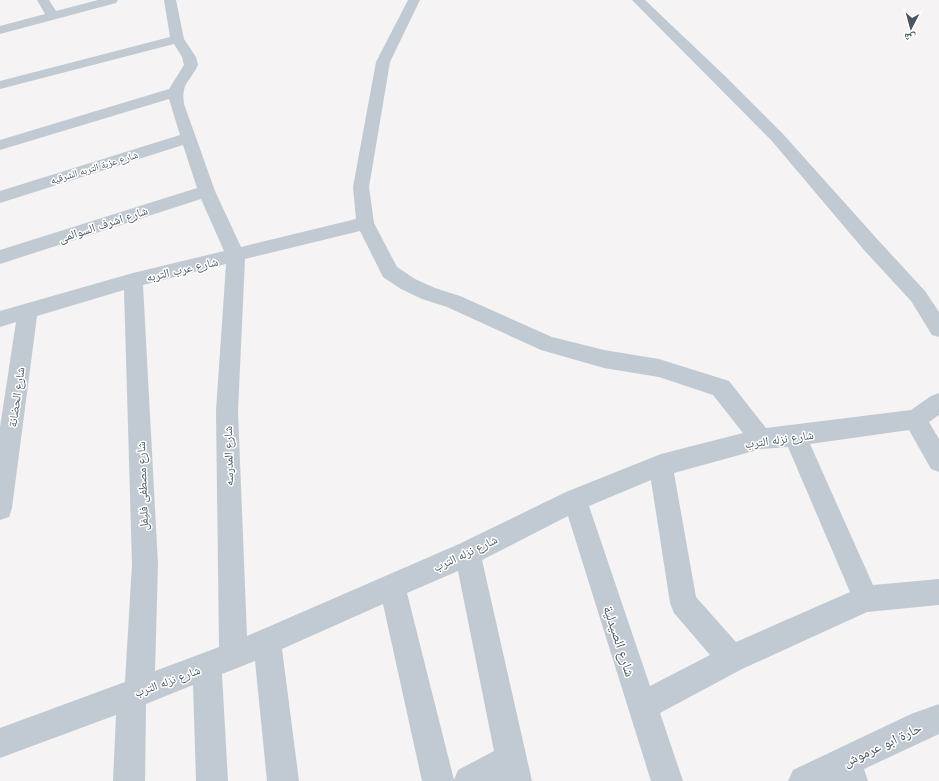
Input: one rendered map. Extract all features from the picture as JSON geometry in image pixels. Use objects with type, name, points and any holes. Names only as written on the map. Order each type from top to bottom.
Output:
[{"type":"street","points":[[43,0],[52,16]]},
{"type":"street","points":[[0,30],[112,0]]},
{"type":"street","points":[[170,0],[177,39],[189,57],[191,65],[180,81],[175,92],[177,104],[206,191],[236,256]]},
{"type":"street","points":[[414,0],[383,62],[361,187],[365,223],[390,272],[408,284],[429,294],[453,301],[548,344],[604,359],[659,368],[721,388],[761,439]]},
{"type":"street","points":[[638,0],[709,68],[777,137],[871,245],[918,296],[939,329]]},
{"type":"street","points":[[0,85],[177,39]]},
{"type":"street","points":[[0,144],[175,92]]},
{"type":"street","name":"شارع عزبة التربه الشرقيه","points":[[0,197],[188,138]]},
{"type":"street","name":"شارع اشرف السوالمى","points":[[0,257],[206,191]]},
{"type":"street","name":"شارع عرب التربه","points":[[0,319],[133,280],[236,256],[365,223]]},
{"type":"street","name":"شارع المدرسه","points":[[212,781],[220,661],[228,411],[236,256]]},
{"type":"street","name":"شارع مصطفى فليفل","points":[[129,781],[145,564],[133,280]]},
{"type":"street","name":"شارع الحضانة","points":[[0,508],[28,310]]},
{"type":"street","name":"شارع نزله الترب","points":[[0,743],[220,661],[468,553],[575,500],[661,465],[761,439],[795,436],[914,419],[939,403]]},
{"type":"street","points":[[914,419],[939,461]]},
{"type":"street","points":[[795,436],[866,599]]},
{"type":"street","points":[[661,465],[684,602],[732,659]]},
{"type":"street","name":"شارع الصيدلية","points":[[575,500],[667,781]]},
{"type":"street","points":[[468,553],[514,770],[468,781]]},
{"type":"street","points":[[392,586],[438,781]]},
{"type":"street","points":[[642,706],[732,659],[866,599],[939,592]]},
{"type":"street","points":[[266,641],[283,781]]},
{"type":"street","name":"حارة ابو عرموش","points":[[804,781],[849,771],[922,726],[939,719]]}]
